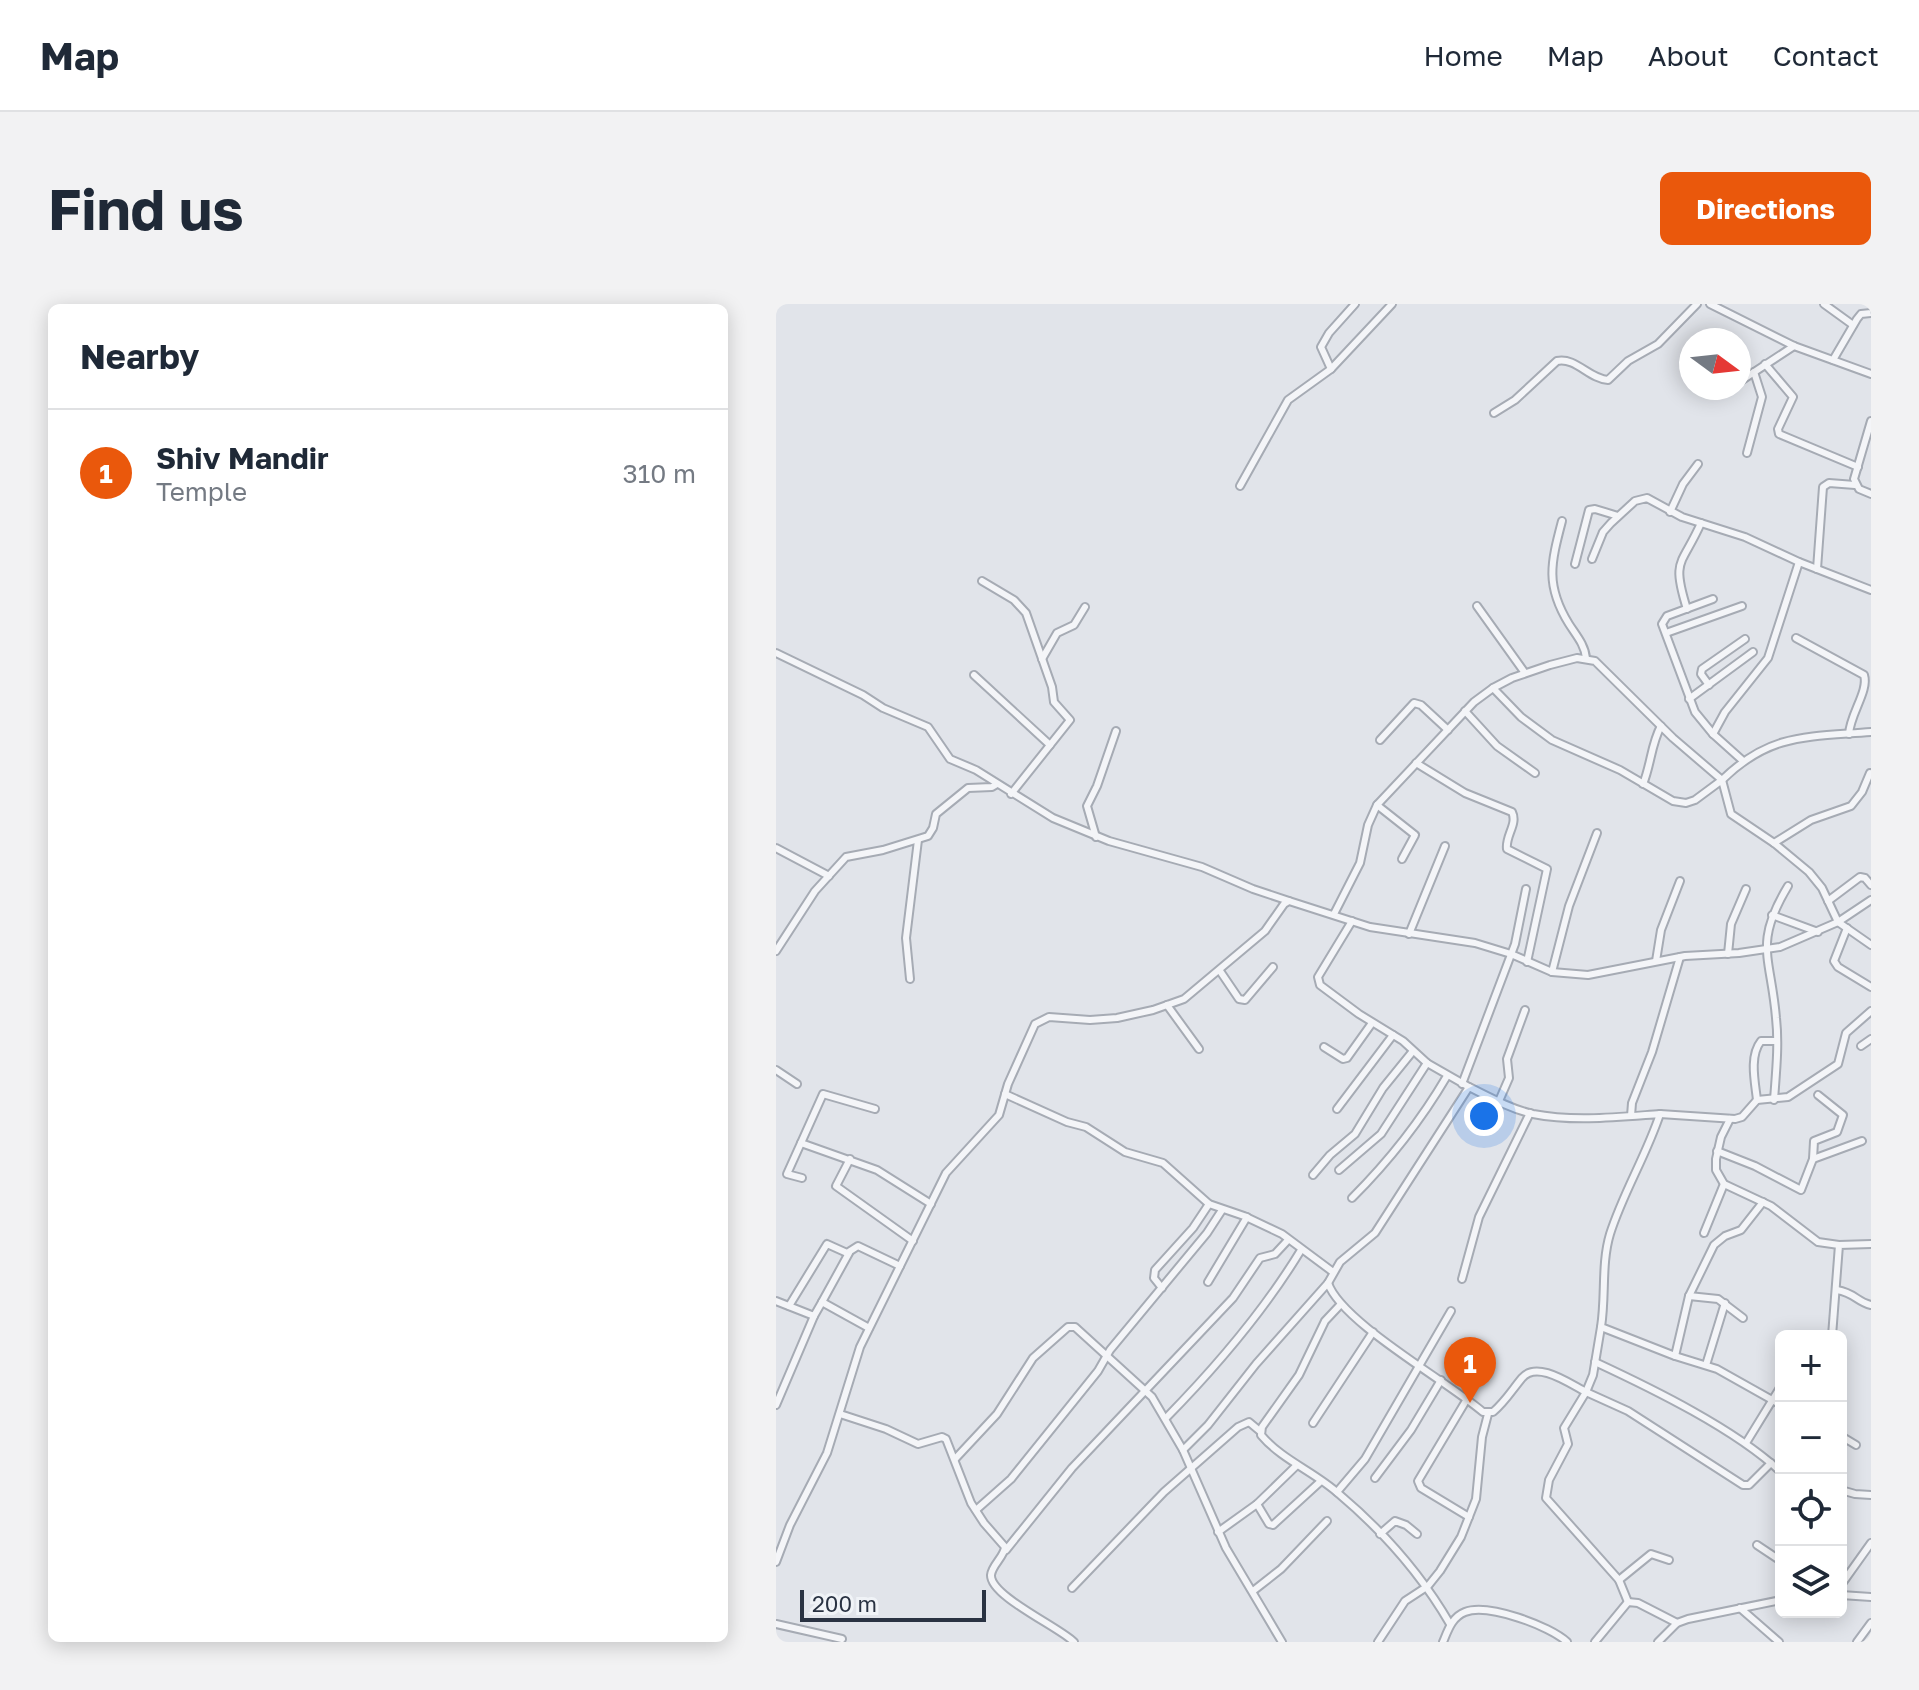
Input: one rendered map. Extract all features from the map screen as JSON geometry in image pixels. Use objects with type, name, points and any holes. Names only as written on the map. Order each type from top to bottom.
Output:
[{"type":"street","points":[[1331,369],[1321,347],[1329,333],[1355,304]]},
{"type":"street","points":[[1240,486],[1288,400],[1331,369],[1392,304]]},
{"type":"street","points":[[1494,413],[1521,395],[1557,361],[1569,361],[1597,378],[1608,380],[1628,361],[1658,344],[1697,304]]},
{"type":"street","points":[[1710,304],[1794,346],[1871,374]]},
{"type":"street","points":[[1824,304],[1853,325]]},
{"type":"street","points":[[1833,360],[1861,314],[1871,313]]},
{"type":"street","points":[[1751,374],[1794,346]]},
{"type":"street","points":[[1765,364],[1793,397],[1778,429],[1779,434],[1858,467]]},
{"type":"street","points":[[1747,453],[1762,397],[1754,372]]},
{"type":"street","points":[[1855,485],[1871,421]]},
{"type":"street","points":[[1670,512],[1683,484],[1698,464]]},
{"type":"street","points":[[1817,569],[1823,487],[1829,483],[1855,485],[1871,494]]},
{"type":"street","points":[[1592,559],[1603,532],[1641,498],[1653,501],[1670,512],[1745,537],[1871,590]]},
{"type":"street","points":[[1575,564],[1589,510],[1618,516]]},
{"type":"street","points":[[1562,521],[1553,555],[1552,584],[1567,621],[1586,652],[1586,658]]},
{"type":"street","points":[[1687,609],[1678,571],[1701,523]]},
{"type":"street","points":[[1713,734],[1725,712],[1768,658],[1799,562]]},
{"type":"street","points":[[982,581],[1021,606],[1030,621],[1054,702],[1070,720],[1011,794]]},
{"type":"street","points":[[1713,599],[1664,618],[1662,624],[1695,712],[1713,734],[1742,760]]},
{"type":"street","points":[[1477,606],[1525,673]]},
{"type":"street","points":[[1666,633],[1742,606]]},
{"type":"street","points":[[1042,659],[1057,633],[1074,625],[1085,607]]},
{"type":"street","points":[[1796,638],[1864,675],[1864,689],[1852,713],[1849,734]]},
{"type":"street","points":[[1709,685],[1701,674],[1702,669],[1745,639]]},
{"type":"street","points":[[1689,699],[1753,652]]},
{"type":"street","points":[[776,653],[863,695],[883,708],[928,727],[950,759],[976,770],[1053,818],[1096,837],[1183,860],[1253,889],[1370,927],[1475,943],[1552,972],[1588,975],[1680,957],[1765,950],[1818,932],[1871,900]]},
{"type":"street","points":[[1334,914],[1360,863],[1368,825],[1377,805],[1465,711],[1493,688],[1525,673],[1586,658],[1603,667],[1661,726],[1722,780],[1731,814],[1809,872],[1838,922],[1871,945]]},
{"type":"street","points":[[974,675],[1050,745]]},
{"type":"street","points":[[1493,688],[1521,717],[1552,740],[1620,770],[1673,801],[1686,803],[1722,780],[1742,760],[1769,745],[1871,732]]},
{"type":"street","points":[[1380,740],[1414,703],[1421,705],[1448,730]]},
{"type":"street","points":[[1465,711],[1497,746],[1535,773]]},
{"type":"street","points":[[1643,784],[1661,726]]},
{"type":"street","points":[[1096,837],[1087,806],[1116,731]]},
{"type":"street","points":[[1416,763],[1465,793],[1512,812],[1514,819],[1506,841],[1507,849],[1547,869],[1527,962]]},
{"type":"street","points":[[1774,843],[1811,820],[1851,806],[1862,792],[1870,773]]},
{"type":"street","points":[[776,951],[815,891],[850,855],[918,840],[931,833],[936,814],[968,788],[997,784]]},
{"type":"street","points":[[1377,805],[1415,835],[1402,859]]},
{"type":"street","points":[[1552,972],[1569,906],[1597,833]]},
{"type":"street","points":[[910,979],[906,938],[918,840]]},
{"type":"street","points":[[1409,934],[1445,846]]},
{"type":"street","points":[[776,848],[829,876]]},
{"type":"street","points":[[1828,901],[1860,877],[1871,885]]},
{"type":"street","points":[[1656,961],[1661,930],[1680,881]]},
{"type":"street","points":[[1774,1100],[1776,1017],[1765,950],[1772,915],[1788,886]]},
{"type":"street","points":[[1183,1450],[1208,1425],[1328,1283],[1340,1262],[1381,1226],[1400,1191],[1432,1148],[1466,1086],[1511,954],[1526,889]]},
{"type":"street","points":[[1728,954],[1731,924],[1746,889]]},
{"type":"street","points":[[776,1560],[790,1525],[821,1468],[854,1364],[869,1328],[952,1164],[999,1115],[1031,1030],[1039,1020],[1049,1017],[1117,1018],[1184,999],[1265,931],[1289,901]]},
{"type":"street","points":[[1772,915],[1818,932]]},
{"type":"street","points":[[1352,921],[1317,981],[1447,1076],[1530,1113],[1571,1117],[1660,1114],[1730,1119],[1742,1117],[1757,1100],[1754,1076],[1757,1047],[1761,1041],[1777,1041]]},
{"type":"street","points":[[1847,928],[1834,961],[1838,967],[1871,987]]},
{"type":"street","points":[[1631,1116],[1632,1103],[1652,1052],[1680,957]]},
{"type":"street","points":[[1220,971],[1239,999],[1245,1000],[1273,967]]},
{"type":"street","points":[[1167,1005],[1199,1049]]},
{"type":"street","points":[[1499,1101],[1509,1078],[1507,1059],[1525,1010]]},
{"type":"street","points":[[1757,1100],[1788,1097],[1838,1064],[1846,1033],[1871,1011]]},
{"type":"street","points":[[1324,1047],[1343,1059],[1347,1058],[1372,1023]]},
{"type":"street","points":[[1337,1109],[1393,1035]]},
{"type":"street","points":[[1861,1046],[1871,1039]]},
{"type":"street","points":[[1313,1175],[1330,1155],[1355,1134],[1383,1088],[1413,1051]]},
{"type":"street","points":[[1339,1170],[1381,1134],[1427,1063]]},
{"type":"street","points":[[776,1070],[797,1084]]},
{"type":"street","points":[[1352,1198],[1398,1150],[1447,1076]]},
{"type":"street","points":[[802,1178],[787,1174],[823,1094],[875,1109]]},
{"type":"street","points":[[1005,1094],[1092,1130],[1125,1152],[1163,1163],[1209,1204],[1285,1235],[1333,1272]]},
{"type":"street","points":[[1717,1151],[1801,1190],[1813,1159],[1814,1141],[1837,1132],[1843,1115],[1818,1095]]},
{"type":"street","points":[[1462,1279],[1479,1217],[1530,1113]]},
{"type":"street","points":[[1628,1602],[1619,1580],[1546,1498],[1549,1480],[1568,1444],[1564,1428],[1586,1392],[1595,1362],[1605,1306],[1605,1260],[1609,1236],[1660,1114]]},
{"type":"street","points":[[1730,1119],[1717,1151],[1716,1170],[1724,1184],[1783,1214],[1810,1238],[1828,1245],[1871,1244]]},
{"type":"street","points":[[1813,1159],[1862,1141]]},
{"type":"street","points":[[801,1143],[877,1170],[931,1204]]},
{"type":"street","points":[[850,1159],[837,1188],[913,1241]]},
{"type":"street","points":[[1704,1233],[1724,1184]]},
{"type":"street","points":[[1675,1356],[1689,1296],[1714,1245],[1725,1236],[1741,1230],[1763,1202]]},
{"type":"street","points":[[1162,1288],[1154,1278],[1155,1270],[1193,1228],[1209,1204]]},
{"type":"street","points":[[976,1510],[1011,1479],[1222,1210]]},
{"type":"street","points":[[1208,1282],[1247,1217]]},
{"type":"street","points":[[1074,1642],[1000,1590],[992,1580],[992,1571],[1072,1468],[1233,1298],[1260,1258],[1275,1254],[1288,1240]]},
{"type":"street","points":[[789,1306],[825,1245],[849,1253]]},
{"type":"street","points":[[1833,1330],[1839,1245]]},
{"type":"street","points":[[776,1405],[814,1316],[849,1253],[858,1246],[900,1266]]},
{"type":"street","points":[[1166,1418],[1267,1301],[1301,1250]]},
{"type":"street","points":[[1328,1283],[1341,1304],[1373,1332],[1488,1414]]},
{"type":"street","points":[[1837,1290],[1850,1292],[1871,1305]]},
{"type":"street","points":[[1689,1296],[1712,1298],[1725,1303],[1743,1318]]},
{"type":"street","points":[[776,1301],[814,1316]]},
{"type":"street","points":[[822,1302],[869,1328]]},
{"type":"street","points":[[1706,1365],[1725,1303]]},
{"type":"street","points":[[1261,1432],[1299,1375],[1317,1333],[1341,1304]]},
{"type":"street","points":[[1337,1492],[1365,1459],[1451,1311]]},
{"type":"street","points":[[955,1459],[997,1414],[1033,1358],[1068,1327],[1075,1327],[1147,1391],[1166,1418],[1218,1532],[1282,1642]]},
{"type":"street","points":[[1601,1327],[1706,1365],[1777,1402]]},
{"type":"street","points":[[1313,1423],[1373,1332]]},
{"type":"street","points":[[1595,1362],[1746,1443],[1775,1467]]},
{"type":"street","points":[[1378,1642],[1405,1601],[1428,1586],[1451,1555],[1476,1499],[1480,1447],[1488,1414],[1504,1403],[1522,1377],[1532,1372],[1549,1374],[1628,1411],[1743,1485],[1749,1485],[1771,1463]]},
{"type":"street","points":[[1375,1478],[1411,1430],[1441,1380]]},
{"type":"street","points":[[1746,1443],[1775,1396]]},
{"type":"street","points":[[1467,1399],[1418,1481],[1421,1488],[1469,1517]]},
{"type":"street","points":[[840,1414],[886,1429],[918,1444],[942,1437],[948,1442],[976,1510],[1006,1550]]},
{"type":"street","points":[[1072,1588],[1190,1467],[1249,1422],[1261,1432],[1263,1438],[1337,1492],[1380,1534],[1428,1586],[1450,1624]]},
{"type":"street","points":[[1847,1440],[1856,1445]]},
{"type":"street","points":[[1218,1532],[1257,1504],[1297,1465]]},
{"type":"street","points":[[1257,1504],[1269,1524],[1273,1525],[1321,1481]]},
{"type":"street","points":[[1847,1492],[1871,1495]]},
{"type":"street","points":[[1253,1591],[1281,1569],[1327,1521]]},
{"type":"street","points":[[1380,1534],[1395,1521],[1417,1534]]},
{"type":"street","points":[[1847,1577],[1871,1543]]},
{"type":"street","points":[[1757,1545],[1775,1557]]},
{"type":"street","points":[[1619,1580],[1651,1554],[1669,1560]]},
{"type":"street","points":[[1847,1595],[1871,1597]]},
{"type":"street","points":[[1658,1642],[1677,1623],[1775,1601]]},
{"type":"street","points":[[1628,1602],[1638,1603],[1677,1623]]},
{"type":"street","points":[[1595,1642],[1628,1602]]},
{"type":"street","points":[[1740,1608],[1779,1642]]},
{"type":"street","points":[[1443,1642],[1450,1624],[1470,1610],[1543,1626],[1567,1642]]},
{"type":"street","points":[[1857,1642],[1871,1623]]},
{"type":"street","points":[[776,1624],[842,1639]]},
{"type":"place","name":"Shiv Mandir","points":[[1470,1403]]}]
